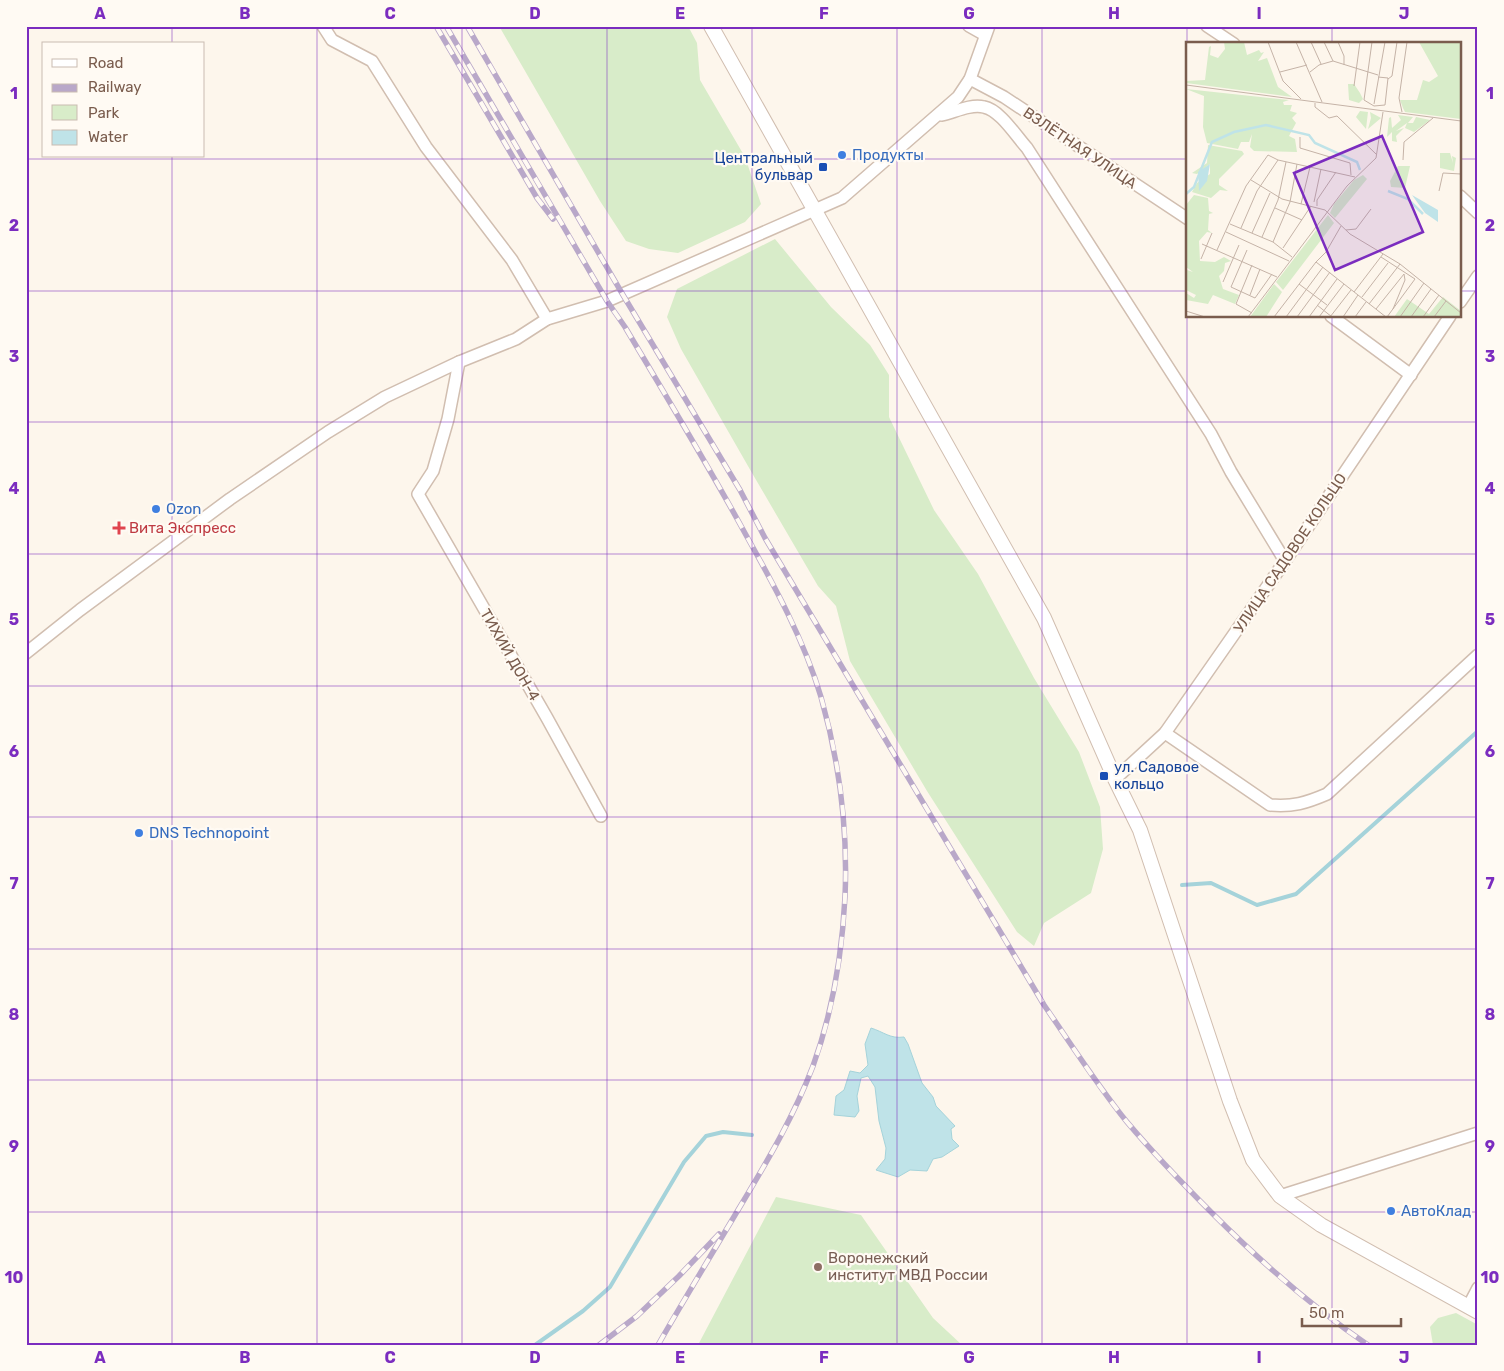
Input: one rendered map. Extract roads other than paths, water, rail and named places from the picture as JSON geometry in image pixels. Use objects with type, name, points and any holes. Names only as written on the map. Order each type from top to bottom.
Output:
[{"type":"street","points":[[323,26],[332,40],[372,61],[426,148],[512,260],[547,318]]},
{"type":"street","points":[[711,26],[813,211],[1044,618],[1115,779],[1140,830],[1230,1101],[1253,1160],[1280,1196],[1321,1224],[1473,1310],[1478,1288]]},
{"type":"street","points":[[26,653],[80,610],[222,505],[328,432],[386,398],[459,362],[516,339],[547,318],[607,301],[842,198],[958,98],[970,79],[987,31],[969,26]]},
{"type":"street","points":[[1208,26],[1231,42]]},
{"type":"street","name":"ВЗЛЁТНАЯ УЛИЦА","points":[[970,79],[1004,97],[1186,218]]},
{"type":"street","points":[[938,117],[968,108],[985,107],[998,114],[1027,148],[1210,434],[1285,561]]},
{"type":"street","points":[[1462,198],[1478,213]]},
{"type":"street","points":[[1462,299],[1478,276]]},
{"type":"street","points":[[1334,318],[1411,375]]},
{"type":"street","name":"УЛИЦА САДОВОЕ КОЛЬЦО","points":[[1115,779],[1165,733],[1285,561],[1449,318]]},
{"type":"street","name":"ТИХИЙ ДОН-4","points":[[459,362],[448,419],[433,471],[418,494],[601,816]]},
{"type":"street","points":[[1165,733],[1270,805],[1287,806],[1307,802],[1327,794],[1478,655]]},
{"type":"street","points":[[1280,1196],[1478,1132]]},
{"type":"water","points":[[871,1028],[891,1036],[904,1037],[922,1083],[933,1097],[936,1106],[955,1126],[951,1129],[952,1139],[959,1146],[942,1157],[933,1159],[927,1171],[910,1170],[898,1177],[876,1170],[885,1159],[886,1148],[879,1121],[875,1087],[868,1076],[861,1078],[857,1096],[859,1111],[855,1117],[834,1115],[836,1096],[844,1090],[850,1071],[860,1073],[868,1065],[865,1044]]},
{"type":"waterway","points":[[1182,885],[1211,883],[1257,905],[1296,894],[1478,731]]},
{"type":"waterway","points":[[535,1345],[583,1311],[610,1287],[684,1162],[706,1136],[723,1132],[752,1135]]},
{"type":"railway","points":[[436,26],[537,198],[553,219]]},
{"type":"railway","points":[[446,26],[607,301],[625,327],[702,457],[778,594],[814,676],[828,722],[838,772],[844,821],[845,897],[839,961],[831,1004],[820,1045],[806,1084],[780,1137],[658,1345]]},
{"type":"railway","points":[[467,26],[623,295],[740,490],[765,538],[1044,1005],[1074,1049],[1127,1122],[1201,1202],[1287,1283],[1368,1345]]},
{"type":"railway","points":[[599,1345],[637,1316],[719,1234]]},
{"type":"place","name":"Продукты","points":[[842,155]]},
{"type":"place","name":"Центральный бульвар","points":[[823,167]]},
{"type":"place","name":"Ozon","points":[[156,509]]},
{"type":"place","name":"Вита Экспресс","points":[[119,528]]},
{"type":"place","name":"ул. Садовое кольцо","points":[[1104,776]]},
{"type":"place","name":"DNS Technopoint","points":[[139,833]]},
{"type":"place","name":"АвтоКлад","points":[[1391,1211]]},
{"type":"place","name":"Воронежский институт МВД России","points":[[818,1267]]}]
